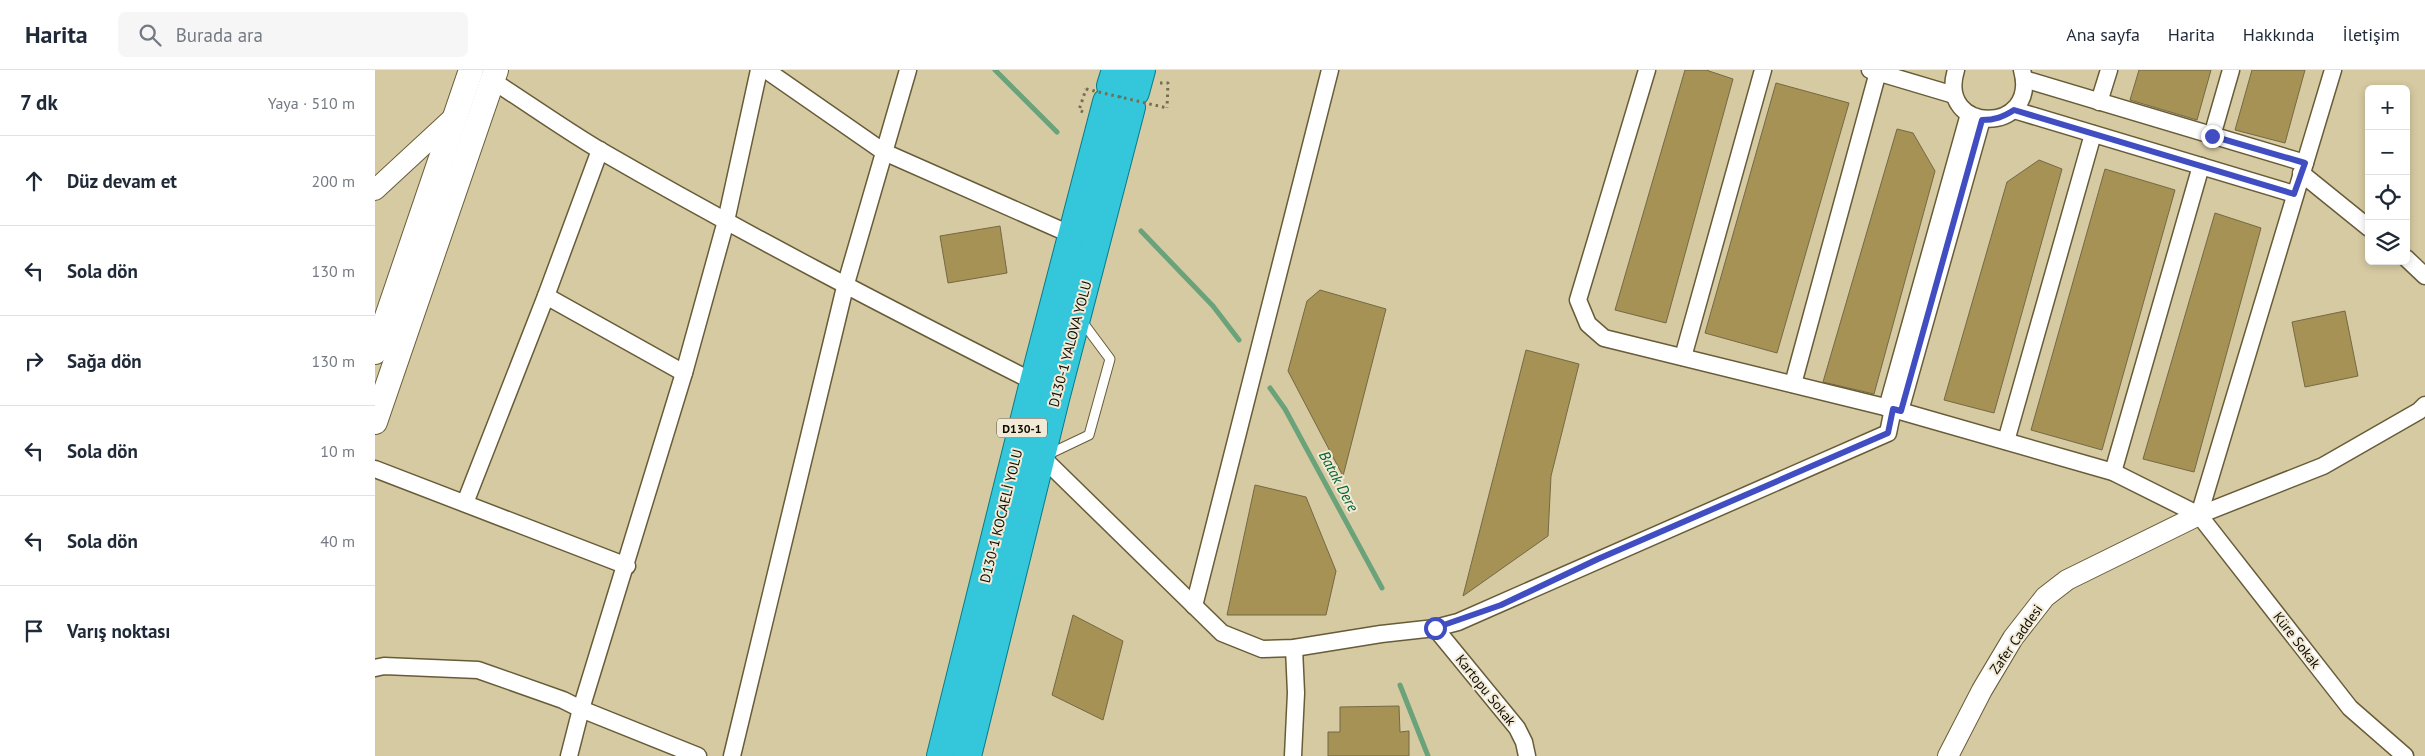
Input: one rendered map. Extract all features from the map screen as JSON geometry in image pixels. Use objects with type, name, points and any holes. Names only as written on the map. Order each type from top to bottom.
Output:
[{"type":"highway","name":"D130-1 KOCAELİ YOLU","points":[[941,756],[1034,382],[1073,235],[1123,88]]},
{"type":"highway","name":"D130-1 YALOVA YOLU","points":[[967,756],[1077,315],[1123,88]]},
{"type":"main road","points":[[375,352],[471,70]]},
{"type":"main road","points":[[375,422],[498,74]]},
{"type":"street","points":[[569,756],[581,709],[627,566],[684,373],[726,221],[759,70]]},
{"type":"street","points":[[766,70],[884,152],[1073,235]]},
{"type":"street","points":[[732,756],[845,286],[908,70]]},
{"type":"street","points":[[1194,606],[1331,70]]},
{"type":"street","points":[[1647,70],[1578,300],[1588,324],[1604,338],[1894,409],[2113,472],[2199,515],[2323,466],[2419,411],[2425,405]]},
{"type":"street","points":[[1683,357],[1763,70]]},
{"type":"street","points":[[1956,70],[1953,80],[1954,95],[1960,106],[1976,117],[1993,120],[2014,110],[2022,95],[2023,74],[2099,102],[2212,136],[2303,168],[2365,224]]},
{"type":"street","points":[[2099,102],[2109,70]]},
{"type":"street","points":[[2212,136],[2231,70]]},
{"type":"street","points":[[2199,515],[2294,194],[2333,70]]},
{"type":"street","points":[[1793,384],[1874,71],[1954,95]]},
{"type":"street","points":[[375,190],[498,74],[600,150],[845,286],[1034,382]]},
{"type":"street","points":[[2014,110],[2294,194]]},
{"type":"street","points":[[1042,457],[1222,633],[1262,649],[1294,648],[1381,634],[1435,628],[1501,605],[1607,555],[1888,433],[1976,117]]},
{"type":"street","points":[[2006,441],[2093,134]]},
{"type":"street","points":[[465,503],[546,296],[600,150]]},
{"type":"street","points":[[2113,472],[2201,166]]},
{"type":"street","points":[[2410,262],[2425,276]]},
{"type":"street","points":[[546,296],[684,373]]},
{"type":"street","points":[[375,469],[627,566]]},
{"type":"street","name":"Zafer Caddesi","points":[[1948,756],[1981,690],[2013,638],[2045,597],[2067,580],[2199,515]]},
{"type":"street","name":"Küre Sokak","points":[[2199,515],[2350,708],[2405,756]]},
{"type":"street","name":"Kartopu Sokak","points":[[1435,628],[1517,728],[1525,742],[1527,756]]},
{"type":"street","points":[[1293,756],[1296,692],[1294,648]]},
{"type":"street","points":[[375,668],[384,666],[478,670],[563,700],[697,756]]},
{"type":"lane","points":[[1042,457],[1089,435],[1110,359],[1077,315]]},
{"type":"path","points":[[1161,82],[1168,83],[1167,108],[1123,88],[1161,82]]},
{"type":"building","points":[[1685,70],[1706,70],[1733,79],[1666,323],[1615,310]]},
{"type":"building","points":[[2139,70],[2211,70],[2197,120],[2130,100]]},
{"type":"building","points":[[2252,70],[2305,70],[2285,143],[2235,130]]},
{"type":"building","points":[[1776,83],[1849,103],[1777,353],[1705,333]]},
{"type":"building","points":[[1897,129],[1913,133],[1935,171],[1874,394],[1823,382]]},
{"type":"building","points":[[2039,160],[2062,169],[1994,413],[1944,400],[2007,182]]},
{"type":"building","points":[[2105,169],[2175,190],[2102,450],[2031,430]]},
{"type":"building","points":[[2215,213],[2261,228],[2194,472],[2143,459]]},
{"type":"building","points":[[1000,226],[1007,273],[948,283],[940,236]]},
{"type":"building","points":[[1320,290],[1386,309],[1343,476],[1288,371],[1307,301]]},
{"type":"building","points":[[2345,311],[2358,376],[2305,387],[2292,322]]},
{"type":"building","points":[[1526,350],[1579,364],[1551,476],[1548,536],[1463,596]]},
{"type":"building","points":[[1255,485],[1306,497],[1336,571],[1326,615],[1227,615]]},
{"type":"building","points":[[1073,615],[1123,641],[1103,720],[1052,695]]},
{"type":"building","points":[[1399,706],[1400,732],[1409,731],[1409,756],[1328,756],[1328,732],[1340,732],[1340,707]]},
{"type":"waterway","name":"Batak Dere","points":[[995,70],[1057,132]]},
{"type":"waterway","name":"Batak Dere","points":[[1141,231],[1213,306],[1239,340]]},
{"type":"waterway","name":"Batak Dere","points":[[1270,388],[1285,409],[1382,588]]},
{"type":"waterway","name":"Batak Dere","points":[[1400,685],[1428,756]]},
{"type":"route","points":[[1435,628],[1458,622],[1501,605],[1598,559],[1888,433],[1893,409],[1901,411],[1982,120],[1993,120],[2014,110],[2294,194],[2305,163],[2212,136]]}]
